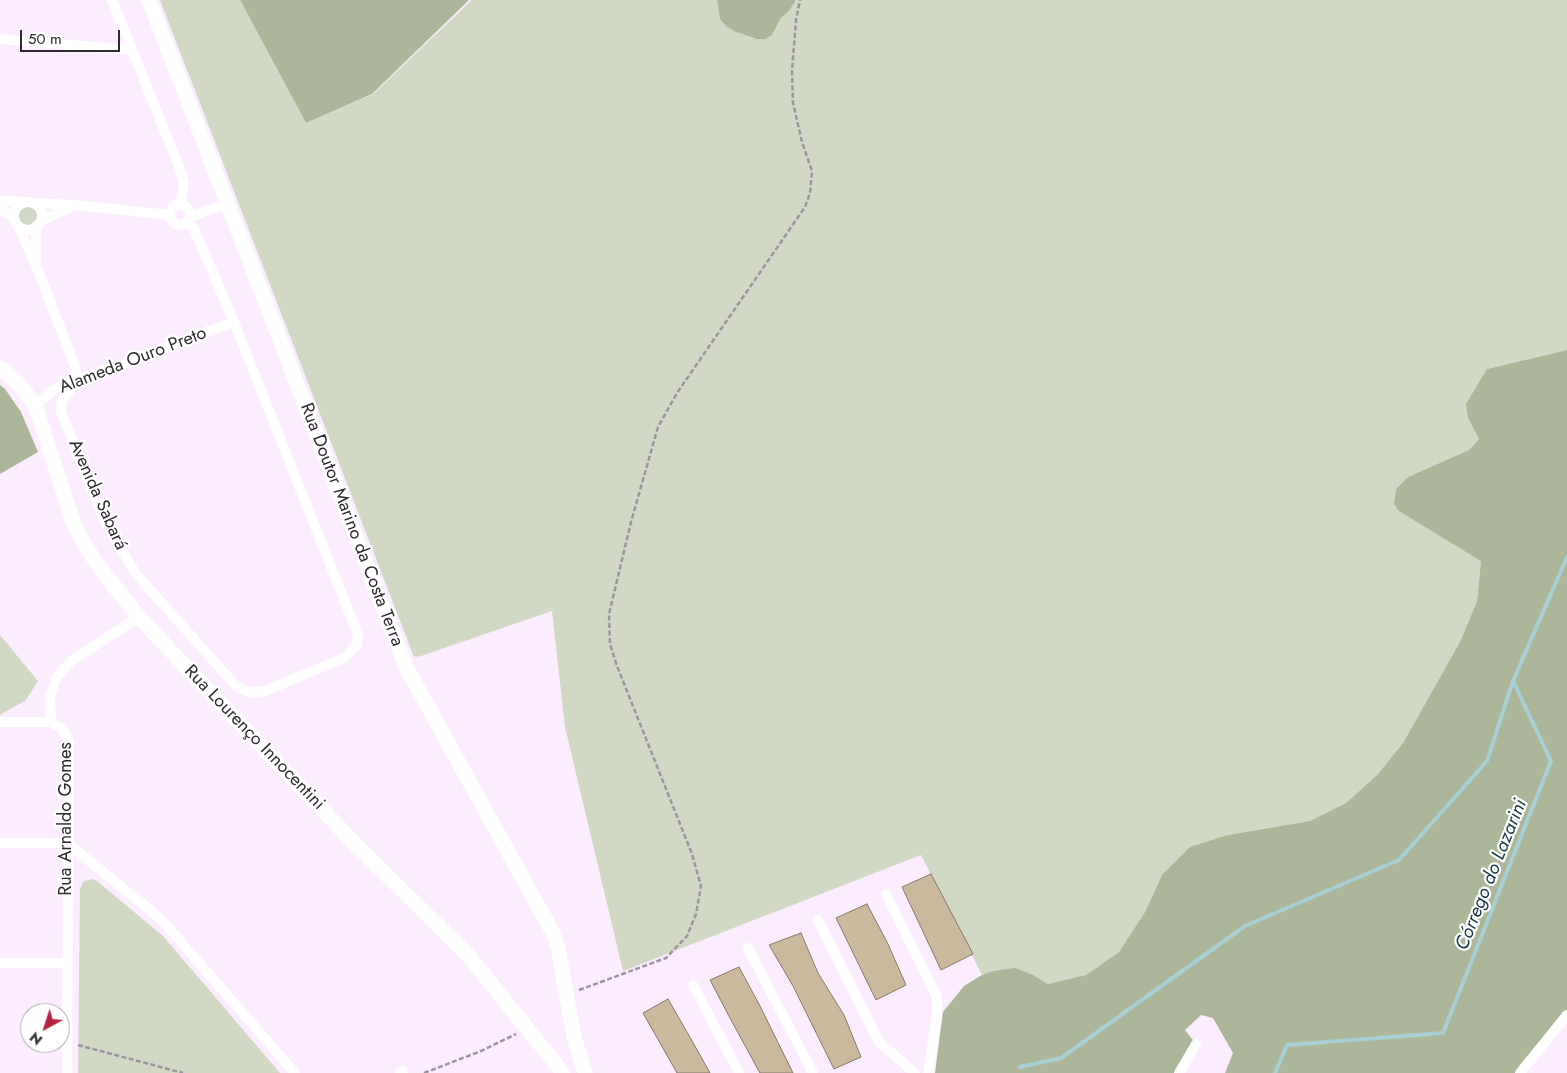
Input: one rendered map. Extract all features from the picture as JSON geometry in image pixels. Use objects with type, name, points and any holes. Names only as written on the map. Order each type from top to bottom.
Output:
[{"type":"main road","name":"Rua Doutor Marino da Costa Terra","points":[[149,0],[406,667],[547,921],[558,948],[574,1036],[585,1073]]},
{"type":"main road","name":"Rua Lourenço Innocentini","points":[[0,368],[18,383],[35,405],[74,524],[98,565],[139,617],[357,846],[469,956],[563,1073]]},
{"type":"main road","name":"Rua Doutor Marino da Costa Terra","points":[[571,1073],[570,1058],[574,1036]]},
{"type":"street","points":[[112,0],[181,172],[184,184],[180,205]]},
{"type":"street","points":[[0,39],[131,50]]},
{"type":"street","points":[[0,201],[75,205],[170,215]]},
{"type":"street","points":[[36,265],[38,224],[41,213],[37,206],[29,203],[18,206],[14,214],[36,265],[79,380]]},
{"type":"street","points":[[227,203],[189,219],[179,225],[173,222],[170,215],[174,207],[180,205],[189,210],[189,219],[234,322]]},
{"type":"street","points":[[0,209],[24,229],[28,229],[75,205]]},
{"type":"street","name":"Alameda Ouro Preto","points":[[35,405],[56,388],[234,322]]},
{"type":"street","name":"Avenida Sabará","points":[[79,380],[64,397],[61,412],[104,520],[136,574],[236,686],[250,693],[265,691],[344,658],[356,646],[358,638],[234,322]]},
{"type":"street","name":"Rua Arnaldo Gomes","points":[[67,1003],[68,742],[61,728],[50,722],[50,697],[56,678],[71,661],[139,617]]},
{"type":"street","points":[[0,722],[50,722]]},
{"type":"street","points":[[0,843],[67,843],[161,919],[295,1073]]},
{"type":"street","points":[[886,894],[937,997],[937,1015],[928,1073]]},
{"type":"street","points":[[818,920],[879,1042],[915,1073]]},
{"type":"street","points":[[748,948],[813,1073]]},
{"type":"street","points":[[0,963],[67,963]]},
{"type":"street","points":[[693,985],[738,1073]]},
{"type":"street","points":[[1520,1073],[1567,1015]]},
{"type":"street","points":[[1180,1073],[1196,1044]]},
{"type":"street","name":"Rua Arnaldo Gomes","points":[[66,1073],[67,1053]]},
{"type":"path","points":[[566,994],[666,958],[687,936],[696,914],[700,886],[692,854],[617,666],[610,644],[609,614],[631,522],[658,427],[677,393],[805,207],[810,193],[812,171],[802,142],[793,103],[792,71],[796,20],[800,0]]},
{"type":"path","points":[[424,1073],[481,1051],[526,1028]]},
{"type":"path","points":[[70,1043],[183,1073]]},
{"type":"green space","points":[[160,0],[240,0],[306,123],[373,94],[472,0],[717,0],[720,19],[734,31],[772,35],[781,18],[789,11],[796,0],[1567,0],[1567,350],[1487,369],[1468,418],[1479,439],[1469,450],[1408,477],[1396,489],[1442,536],[1481,560],[1477,601],[1461,640],[1403,743],[1377,775],[1346,803],[1310,821],[1228,835],[1162,875],[1145,912],[1119,952],[1086,975],[1048,984],[1033,975],[993,971],[982,975],[921,855],[623,971],[565,727],[552,611],[414,657]]},
{"type":"green space","points":[[240,0],[469,0],[372,94],[306,123]]},
{"type":"green space","points":[[717,0],[796,0],[789,11],[781,18],[772,35],[765,39],[757,39],[734,31],[726,26],[720,19]]},
{"type":"green space","points":[[28,205],[35,208],[38,215],[35,222],[28,225],[21,222],[18,215],[21,208]]},
{"type":"green space","points":[[1567,350],[1567,1015],[1520,1073],[1225,1073],[1233,1053],[1213,1018],[1201,1015],[1185,1030],[1196,1044],[1179,1073],[935,1073],[943,1012],[964,986],[982,975],[993,971],[1015,968],[1033,975],[1048,984],[1086,975],[1119,952],[1145,912],[1162,875],[1190,847],[1228,835],[1310,821],[1346,803],[1377,775],[1403,743],[1461,640],[1477,601],[1481,561],[1399,511],[1394,504],[1396,489],[1408,477],[1469,450],[1479,439],[1468,418],[1466,404],[1487,369]]},
{"type":"green space","points":[[0,385],[21,412],[38,452],[0,474]]},
{"type":"green space","points":[[0,635],[38,681],[26,700],[0,715]]},
{"type":"green space","points":[[91,879],[97,881],[163,936],[280,1073],[78,1073],[80,889],[83,882]]},
{"type":"building","points":[[931,874],[973,954],[941,970],[902,887]]},
{"type":"building","points":[[867,904],[888,944],[906,985],[876,1000],[836,918]]},
{"type":"building","points":[[801,933],[818,973],[844,1015],[861,1057],[834,1069],[793,986],[769,945]]},
{"type":"building","points":[[739,967],[793,1073],[760,1073],[710,980]]},
{"type":"building","points":[[668,999],[710,1073],[677,1073],[643,1013]]},
{"type":"waterway","name":"Córrego do Lazarini","points":[[1275,1073],[1287,1045],[1443,1033],[1551,761],[1513,681],[1567,557]]},
{"type":"waterway","points":[[1020,1067],[1061,1058],[1245,926],[1399,860],[1487,761],[1513,681]]}]
